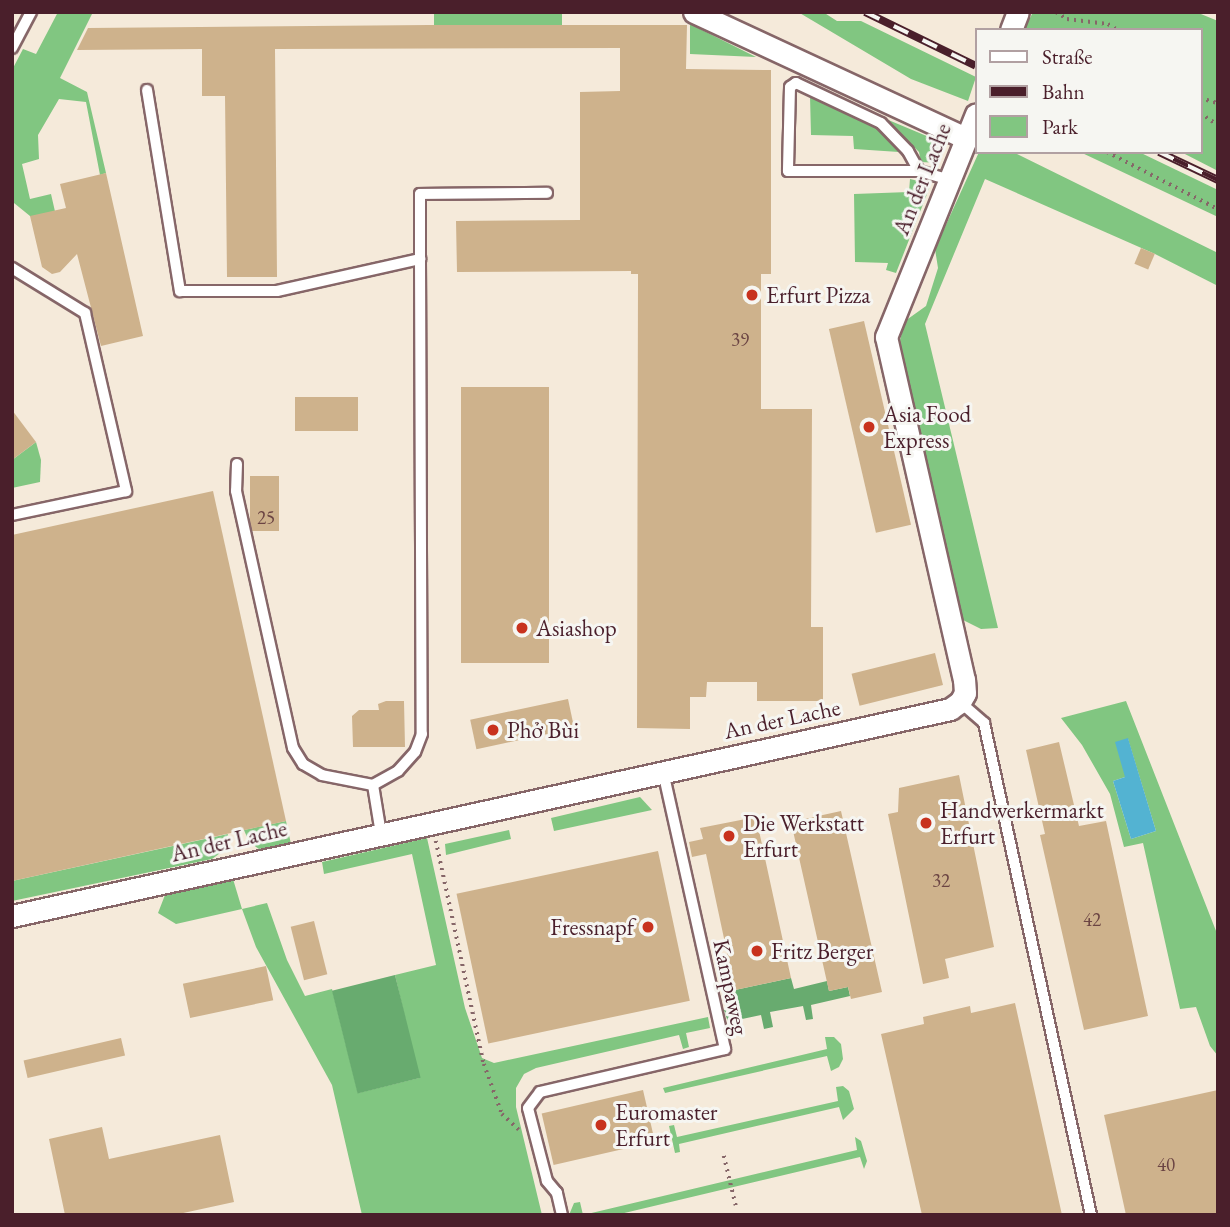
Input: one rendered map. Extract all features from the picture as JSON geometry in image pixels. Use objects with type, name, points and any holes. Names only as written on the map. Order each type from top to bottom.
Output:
[{"type":"street","points":[[694,12],[967,139]]},
{"type":"street","name":"An der Lache","points":[[12,916],[950,709],[960,702],[965,693],[964,680],[886,337],[974,120]]},
{"type":"lane","points":[[12,48],[31,12]]},
{"type":"lane","points":[[919,171],[908,151],[881,123],[796,83],[790,86],[788,171],[919,171],[950,180]]},
{"type":"lane","points":[[146,90],[180,291],[277,291],[421,259]]},
{"type":"lane","points":[[237,464],[236,491],[293,748],[303,764],[321,775],[373,785],[398,771],[415,752],[422,734],[420,194],[547,193]]},
{"type":"lane","points":[[12,268],[85,313],[126,492],[12,515]]},
{"type":"lane","points":[[960,702],[984,723],[1091,1215]]},
{"type":"lane","name":"Kampaweg","points":[[540,1147],[528,1108],[540,1092],[725,1049],[663,772]]},
{"type":"lane","points":[[373,785],[381,834]]},
{"type":"lane","points":[[540,1147],[547,1181],[557,1193],[562,1215]]},
{"type":"path","points":[[1056,12],[1067,19],[1108,24],[1115,28]]},
{"type":"path","points":[[1202,114],[1218,125]]},
{"type":"path","points":[[1111,154],[1218,209]]},
{"type":"path","points":[[432,822],[484,1064],[502,1114],[540,1147]]},
{"type":"path","points":[[724,1156],[736,1206]]},
{"type":"green space","points":[[58,12],[93,12],[60,78],[87,92],[106,173],[100,175],[86,102],[59,99],[38,135],[39,159],[22,164],[30,199],[51,194],[62,242],[14,203],[12,206],[12,70],[23,49],[36,54]]},
{"type":"green space","points":[[434,12],[562,12],[562,26],[434,26]]},
{"type":"green space","points":[[798,12],[823,12],[837,21],[861,21],[974,76],[974,83],[968,101],[911,79]]},
{"type":"green space","points":[[1033,12],[1196,12],[1218,21],[1218,171],[1185,154],[1202,154],[1202,28],[1025,28]]},
{"type":"green space","points":[[690,24],[756,57],[690,54]]},
{"type":"green space","points":[[810,96],[876,127],[899,152],[854,149],[853,136],[811,135]]},
{"type":"green space","points":[[886,119],[929,137],[938,147],[941,155],[939,163],[921,162],[919,152]]},
{"type":"green space","points":[[978,154],[1017,154],[1218,253],[1218,286],[1155,254],[985,179],[925,324],[998,628],[981,629],[961,619],[900,340],[905,321],[926,306],[938,268],[935,249]]},
{"type":"green space","points":[[1084,154],[1143,154],[1218,190],[1218,217]]},
{"type":"green space","points":[[910,179],[931,184],[896,273],[886,270],[888,263],[855,262],[854,194],[909,192]]},
{"type":"green space","points":[[36,442],[41,460],[40,482],[12,488],[12,460]]},
{"type":"green space","points":[[1126,701],[1218,936],[1218,1056],[1210,1046],[1196,1007],[1180,1009],[1143,843],[1124,847],[1110,794],[1082,745],[1061,718]],"holes":[[[1128,739],[1156,831],[1131,839],[1113,781],[1125,777]]]},
{"type":"green space","points":[[640,797],[652,810],[554,831],[551,818]]},
{"type":"green space","points":[[286,821],[291,844],[259,849],[249,842],[244,830]]},
{"type":"green space","points":[[509,830],[511,839],[446,855],[445,844]]},
{"type":"green space","points":[[228,834],[223,851],[212,859],[12,901],[12,881]]},
{"type":"green space","points":[[427,838],[465,1008],[482,1058],[494,1063],[708,1017],[710,1028],[686,1033],[689,1047],[683,1049],[679,1035],[536,1068],[524,1074],[516,1088],[516,1107],[542,1215],[362,1215],[332,1085],[256,947],[242,909],[267,903],[287,960],[305,996],[332,989],[358,1093],[419,1078],[395,975],[436,965],[412,854],[324,874],[322,862]]},
{"type":"green space","points":[[233,879],[242,909],[176,924],[158,913],[165,895]]},
{"type":"green space","points":[[395,975],[421,1078],[358,1094],[332,991]]},
{"type":"green space","points":[[791,978],[794,989],[827,981],[829,991],[848,987],[850,996],[811,1005],[813,1019],[806,1020],[803,1006],[770,1012],[773,1027],[764,1029],[761,1015],[728,1022],[724,1010],[737,1008],[735,990]]},
{"type":"green space","points":[[825,1037],[834,1037],[841,1044],[843,1059],[839,1067],[831,1071],[827,1056],[665,1093],[663,1088],[827,1049]]},
{"type":"green space","points":[[843,1086],[849,1091],[854,1109],[843,1120],[839,1107],[679,1144],[680,1152],[675,1153],[669,1126],[674,1125],[677,1137],[838,1101],[836,1087]]},
{"type":"green space","points":[[855,1137],[861,1141],[867,1161],[864,1169],[860,1157],[616,1215],[583,1215],[857,1150]]},
{"type":"green space","points":[[580,1202],[583,1215],[569,1215],[574,1203]]},
{"type":"water","points":[[1128,738],[1156,831],[1131,839],[1113,781],[1125,777],[1115,742]]},
{"type":"building","points":[[687,25],[686,69],[771,70],[771,274],[761,274],[761,409],[812,409],[811,627],[823,627],[823,701],[757,701],[757,682],[707,682],[706,697],[690,697],[690,729],[637,728],[638,274],[631,274],[631,271],[457,272],[456,221],[580,220],[580,92],[620,91],[620,48],[275,49],[277,277],[227,277],[225,96],[202,96],[202,49],[77,50],[88,28]]},
{"type":"building","points":[[106,173],[143,336],[101,346],[77,254],[60,272],[52,274],[42,267],[30,216],[66,208],[60,184]]},
{"type":"building","points":[[1141,248],[1155,254],[1148,270],[1134,264]]},
{"type":"building","name":"Asia Food Express","points":[[864,321],[911,525],[876,533],[829,329]]},
{"type":"building","points":[[461,387],[549,387],[549,663],[461,663]]},
{"type":"building","points":[[295,397],[358,397],[358,431],[295,431]]},
{"type":"building","points":[[12,410],[36,442],[12,460]]},
{"type":"building","points":[[250,476],[279,476],[279,531],[250,531]]},
{"type":"building","points":[[213,491],[286,821],[12,881],[12,535]]},
{"type":"building","points":[[935,653],[943,685],[860,706],[852,674]]},
{"type":"building","points":[[568,699],[574,728],[476,749],[470,720]]},
{"type":"building","points":[[404,701],[405,747],[353,747],[352,716],[359,710],[379,710],[378,704]]},
{"type":"building","points":[[1059,742],[1079,826],[1106,821],[1148,1016],[1084,1030],[1040,835],[1045,834],[1026,750]]},
{"type":"building","points":[[959,775],[994,947],[945,959],[949,978],[923,984],[888,814],[898,812],[899,788]]},
{"type":"building","points":[[841,811],[882,992],[851,999],[848,987],[829,991],[791,822]]},
{"type":"building","points":[[756,817],[791,978],[735,990],[706,854],[692,857],[689,842],[703,839],[700,828]]},
{"type":"building","points":[[658,851],[690,1001],[488,1043],[457,894]]},
{"type":"building","points":[[314,921],[327,974],[304,980],[291,927]]},
{"type":"building","points":[[266,966],[273,1000],[190,1018],[183,984]]},
{"type":"building","points":[[1015,1003],[1062,1215],[922,1215],[881,1034],[924,1024],[923,1017],[970,1006],[971,1013]]},
{"type":"building","points":[[121,1038],[125,1056],[28,1078],[24,1060]]},
{"type":"building","points":[[643,1090],[655,1142],[554,1165],[542,1113]]},
{"type":"building","points":[[1218,1090],[1218,1215],[1126,1215],[1104,1115]]},
{"type":"building","points":[[102,1127],[109,1159],[220,1135],[234,1202],[174,1215],[65,1215],[49,1139]]},
{"type":"railway","points":[[865,12],[974,65]]},
{"type":"railway","points":[[1163,154],[1218,180]]},
{"type":"place","name":"Erfurt Pizza","points":[[752,295]]},
{"type":"place","name":"Asia Food Express","points":[[869,427]]},
{"type":"place","name":"Asiashop","points":[[522,628]]},
{"type":"place","name":"Phở Bùi","points":[[493,730]]},
{"type":"place","name":"Handwerkermarkt Erfurt","points":[[926,823]]},
{"type":"place","name":"Die Werkstatt Erfurt","points":[[729,836]]},
{"type":"place","name":"Fressnapf","points":[[648,927]]},
{"type":"place","name":"Fritz Berger","points":[[757,951]]},
{"type":"place","name":"Euromaster Erfurt","points":[[601,1125]]}]
